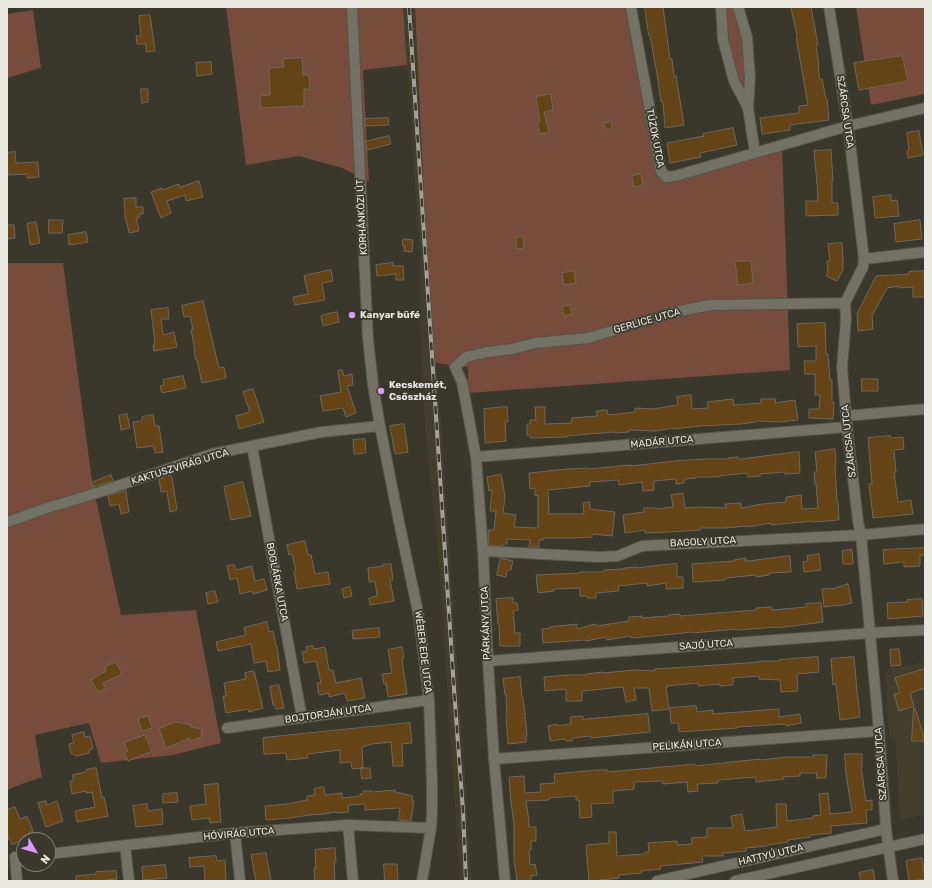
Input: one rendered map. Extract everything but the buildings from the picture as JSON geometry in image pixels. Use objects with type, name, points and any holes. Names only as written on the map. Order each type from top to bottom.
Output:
[{"type":"street","name":"KORHÁNKÖZI ÚT","points":[[352,7],[368,339],[380,426]]},
{"type":"street","name":"TÚZOK UTCA","points":[[631,7],[661,171],[666,177],[675,176],[848,126],[925,108]]},
{"type":"street","points":[[721,7],[723,40],[734,81],[748,108]]},
{"type":"street","points":[[738,7],[747,37],[750,78],[748,108],[755,153]]},
{"type":"street","name":"SZÁRCSA UTCA","points":[[829,7],[848,126],[864,259],[863,267],[845,302],[846,318],[842,367],[847,427],[870,633],[886,829],[893,881]]},
{"type":"street","points":[[864,259],[925,252]]},
{"type":"street","name":"GERLICE UTCA","points":[[455,367],[466,357],[487,352],[512,349],[535,343],[588,338],[675,312],[710,305],[845,302]]},
{"type":"street","name":"PÁRKÁNY UTCA","points":[[455,367],[462,382],[476,457],[483,551],[494,759],[505,881]]},
{"type":"street","points":[[846,416],[925,409]]},
{"type":"street","name":"KAKTUSZVIRÁG UTCA","points":[[7,522],[212,454],[322,432],[380,426]]},
{"type":"street","name":"WÉBER EDE UTCA","points":[[380,426],[419,617],[429,700],[432,782],[431,828],[422,881]]},
{"type":"street","name":"MADÁR UTCA","points":[[476,457],[847,427]]},
{"type":"street","name":"BOGLÁRKA UTCA","points":[[252,446],[302,718]]},
{"type":"street","name":"BAGOLY UTCA","points":[[483,551],[599,557],[618,556],[642,546],[860,535],[925,529]]},
{"type":"street","name":"SAJÓ UTCA","points":[[488,661],[925,630]]},
{"type":"street","name":"BOJTORJÁN UTCA","points":[[227,728],[429,700]]},
{"type":"street","name":"PELIKÁN UTCA","points":[[494,759],[879,731]]},
{"type":"street","points":[[348,825],[354,881]]},
{"type":"street","name":"HÓVIRÁG UTCA","points":[[56,853],[235,833],[348,825],[431,828]]},
{"type":"street","name":"HATTYÚ UTCA","points":[[657,881],[886,829]]},
{"type":"street","points":[[235,833],[240,881]]},
{"type":"street","name":"HATTYÚ UTCA","points":[[735,881],[925,840]]},
{"type":"street","points":[[125,845],[129,881]]},
{"type":"shaded area","points":[[226,7],[403,7],[407,65],[363,70],[369,182],[342,168],[299,156],[246,165]]},
{"type":"shaded area","points":[[403,7],[415,7],[424,200],[441,422],[472,881],[460,881],[438,547],[425,431],[420,321],[420,257]]},
{"type":"shaded area","points":[[415,7],[627,7],[660,174],[782,145],[790,370],[468,393],[468,367],[435,363],[424,200]]},
{"type":"shaded area","points":[[725,7],[735,7],[741,29],[746,82],[744,86],[741,85],[730,50]]},
{"type":"shaded area","points":[[856,7],[925,7],[925,94],[871,105]]},
{"type":"shaded area","points":[[33,10],[41,68],[7,78],[7,14]]},
{"type":"shaded area","points":[[7,263],[63,263],[92,481],[121,615],[196,610],[221,743],[173,755],[101,763],[89,723],[35,735],[42,777],[7,790]]},
{"type":"shaded area","points":[[925,661],[925,815],[900,820],[895,741],[889,735],[885,670]]},
{"type":"railway","points":[[409,7],[463,811],[466,881]]},
{"type":"place","name":"Kanyar büfé","points":[[352,315]]},
{"type":"place","name":"Kecskemét, Csőszház","points":[[381,391]]}]
